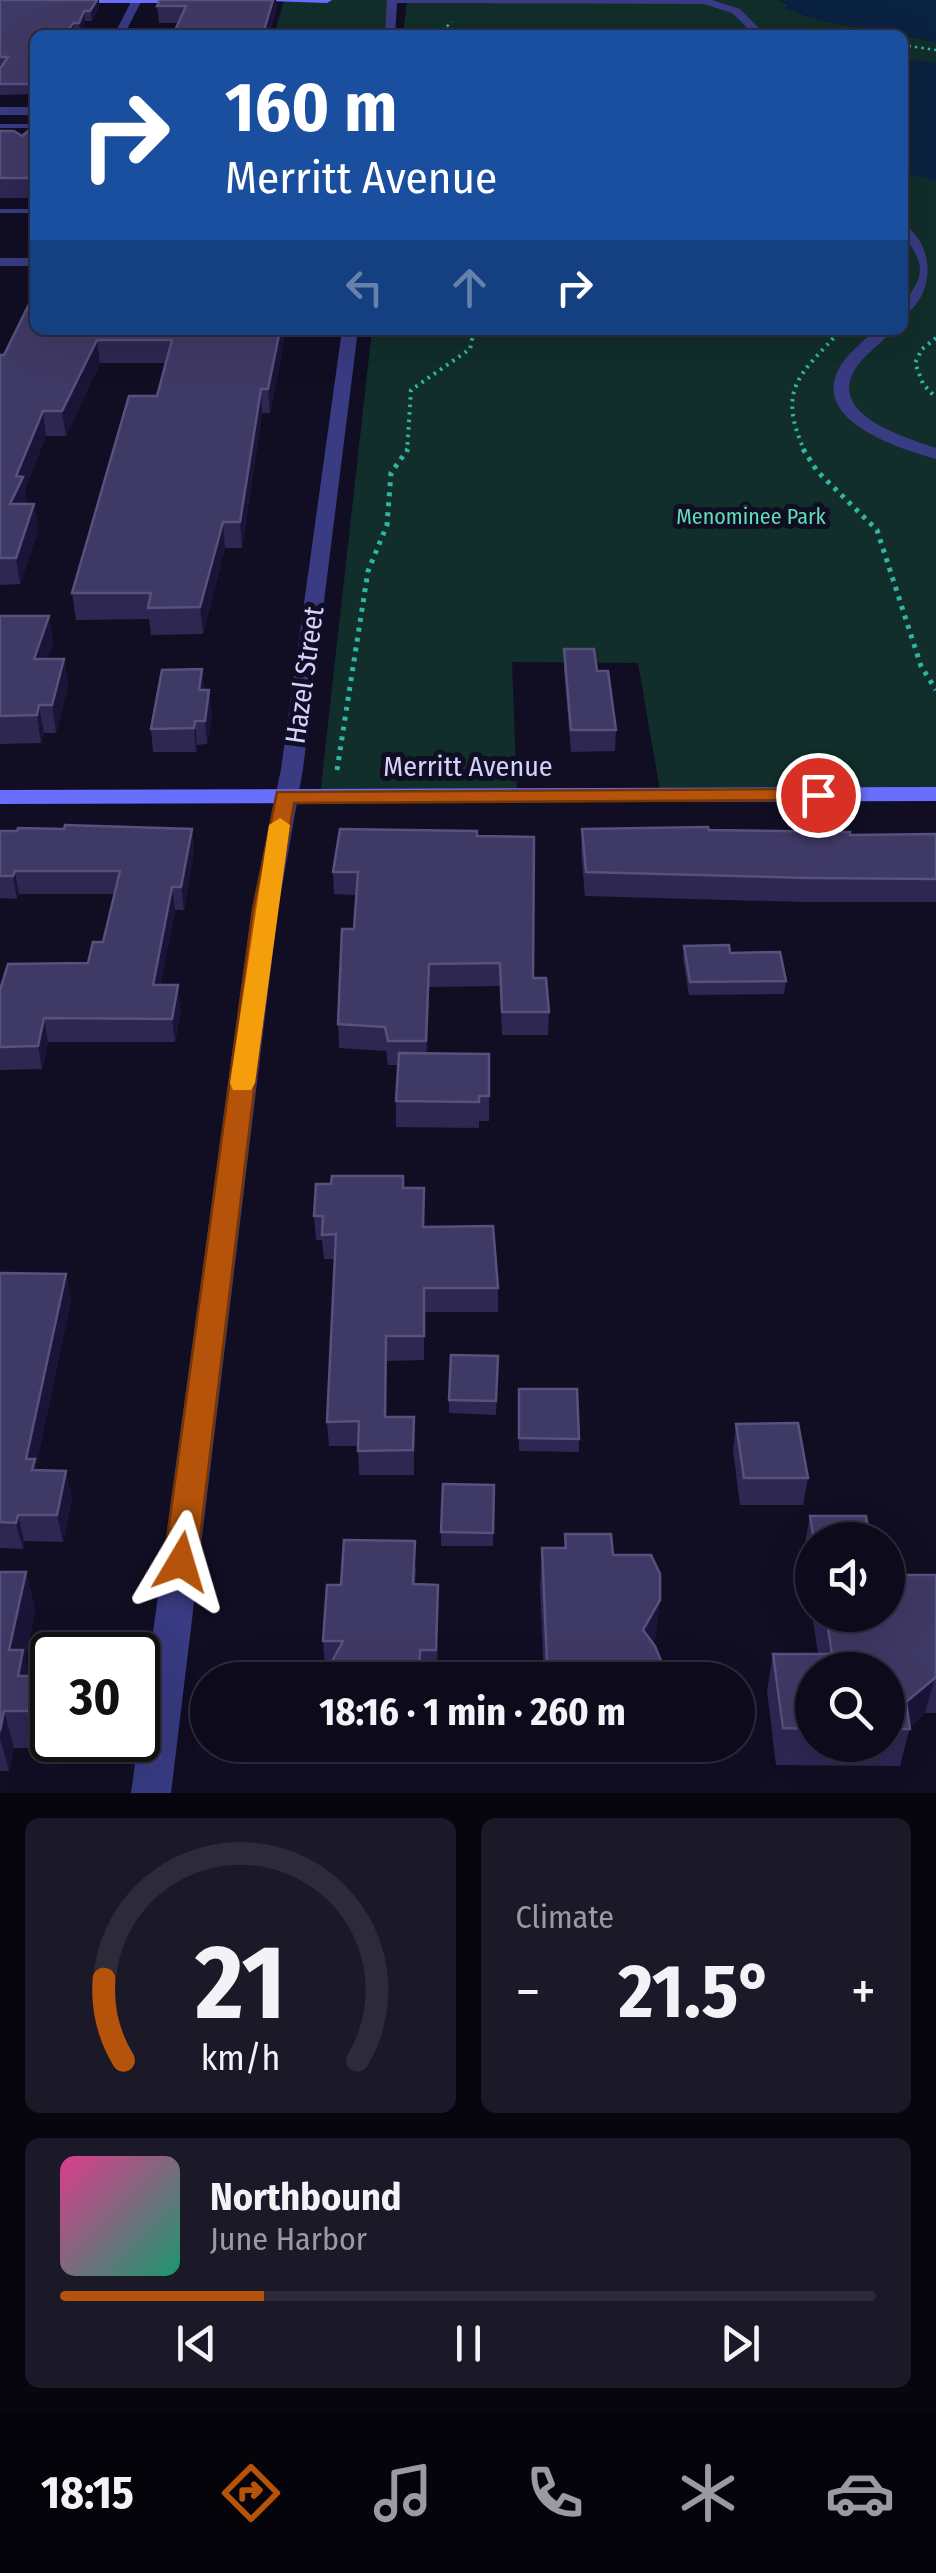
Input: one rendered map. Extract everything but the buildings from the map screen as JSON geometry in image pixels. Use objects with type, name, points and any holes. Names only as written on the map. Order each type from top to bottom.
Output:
[{"type":"street","points":[[0,0],[210,0]]},
{"type":"street","points":[[122,30],[137,0]]},
{"type":"street","points":[[229,0],[327,0]]},
{"type":"street","points":[[390,30],[393,0],[706,0],[736,11],[756,30]]},
{"type":"street","points":[[0,111],[30,111]]},
{"type":"street","points":[[908,232],[930,252],[932,264],[932,278],[908,305]]},
{"type":"street","points":[[0,279],[4,262],[30,262]]},
{"type":"street","name":"Hazel Street","points":[[151,1793],[264,909],[292,769],[349,335]]},
{"type":"street","points":[[880,335],[844,374],[842,398],[849,410],[871,428],[936,454]]},
{"type":"street","name":"Merritt Avenue","points":[[0,798],[936,794]]},
{"type":"lane","points":[[0,126],[30,126]]},
{"type":"lane","points":[[0,211],[30,211]]},
{"type":"path","points":[[908,46],[935,49]]},
{"type":"path","points":[[336,774],[360,642],[368,571],[387,524],[391,472],[408,451],[410,390],[470,349],[473,335]]},
{"type":"path","points":[[836,335],[796,380],[790,412],[803,449],[817,471],[876,530],[921,666],[936,690]]},
{"type":"path","points":[[936,338],[922,349],[915,363],[923,384],[936,398]]},
{"type":"green space","points":[[284,0],[392,0],[391,28],[276,28]]},
{"type":"green space","points":[[407,0],[777,0],[790,5],[784,8],[822,21],[871,30],[404,30]]},
{"type":"green space","name":"Menominee Park","points":[[908,37],[936,42],[936,790],[661,796],[638,663],[512,662],[517,797],[320,796],[371,335],[908,335]]},
{"type":"water","points":[[777,0],[936,0],[936,42],[908,37],[908,30],[871,30],[822,21],[784,8],[789,4]]},
{"type":"water","points":[[908,59],[936,63],[936,181],[908,173]]},
{"type":"slow traffic","points":[[242,1083],[264,909],[280,825]]},
{"type":"route","points":[[181,1562],[264,909],[284,796],[818,795]]}]
